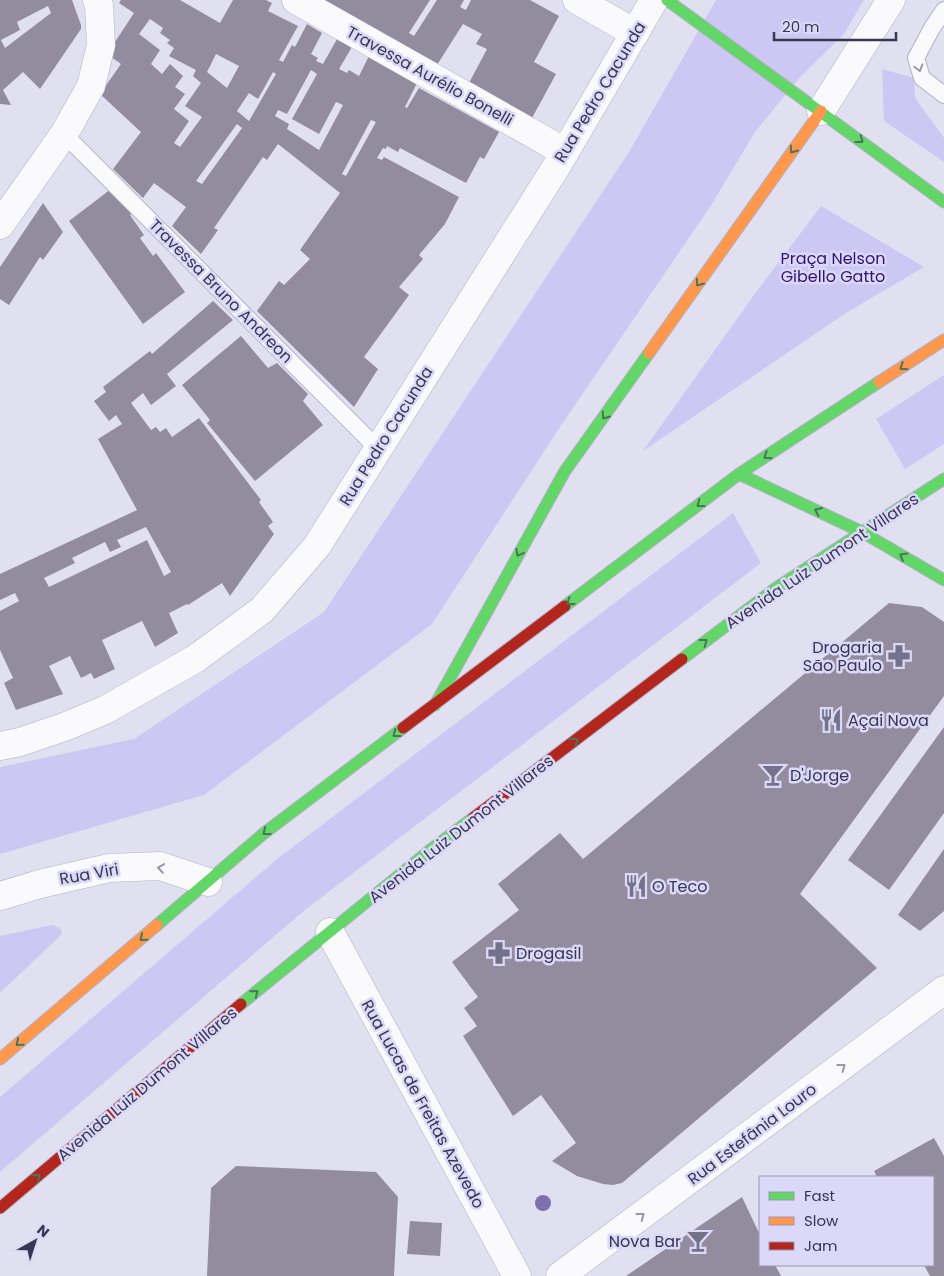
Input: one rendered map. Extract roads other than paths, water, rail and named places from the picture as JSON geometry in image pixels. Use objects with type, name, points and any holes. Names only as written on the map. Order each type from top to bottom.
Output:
[{"type":"main road","points":[[667,0],[944,202]]},
{"type":"main road","points":[[435,705],[565,471],[821,111]]},
{"type":"main road","points":[[0,1059],[263,834],[739,474],[944,340]]},
{"type":"main road","points":[[739,474],[862,532],[944,580]]},
{"type":"main road","name":"Avenida Luiz Dumont Villares","points":[[0,1208],[197,1040],[430,851],[776,588],[944,478]]},
{"type":"street","points":[[0,225],[64,134],[91,86],[101,45],[99,5],[97,0]]},
{"type":"street","name":"Travessa Aurélio Bonelli","points":[[296,0],[564,152]]},
{"type":"street","points":[[577,0],[635,33]]},
{"type":"street","name":"Rua Pedro Cacunda","points":[[0,746],[20,742],[105,710],[195,659],[262,610],[317,546],[564,152],[654,0]]},
{"type":"street","points":[[821,111],[891,0]]},
{"type":"street","name":"Rua Viri","points":[[0,896],[40,884],[108,868],[160,866],[208,882]]},
{"type":"street","name":"Rua Lucas de Freitas Azevedo","points":[[330,932],[517,1276]]},
{"type":"street","name":"Rua Estefânia Louro","points":[[560,1276],[944,990]]},
{"type":"lane","points":[[944,10],[916,58],[922,78],[944,95]]},
{"type":"lane","name":"Travessa Bruno Andreon","points":[[64,134],[378,449]]},
{"type":"place","name":"Drogaria São Paulo","points":[[899,656]]},
{"type":"place","name":"Açai Nova","points":[[831,720]]},
{"type":"place","name":"D'Jorge","points":[[773,775]]},
{"type":"place","name":"O Teco","points":[[636,886]]},
{"type":"place","name":"Drogasil","points":[[499,953]]},
{"type":"place","name":"Nova Bar","points":[[698,1241]]},
{"type":"park label","name":"Praça Nelson Gibello Gatto","points":[[833,267]]}]
